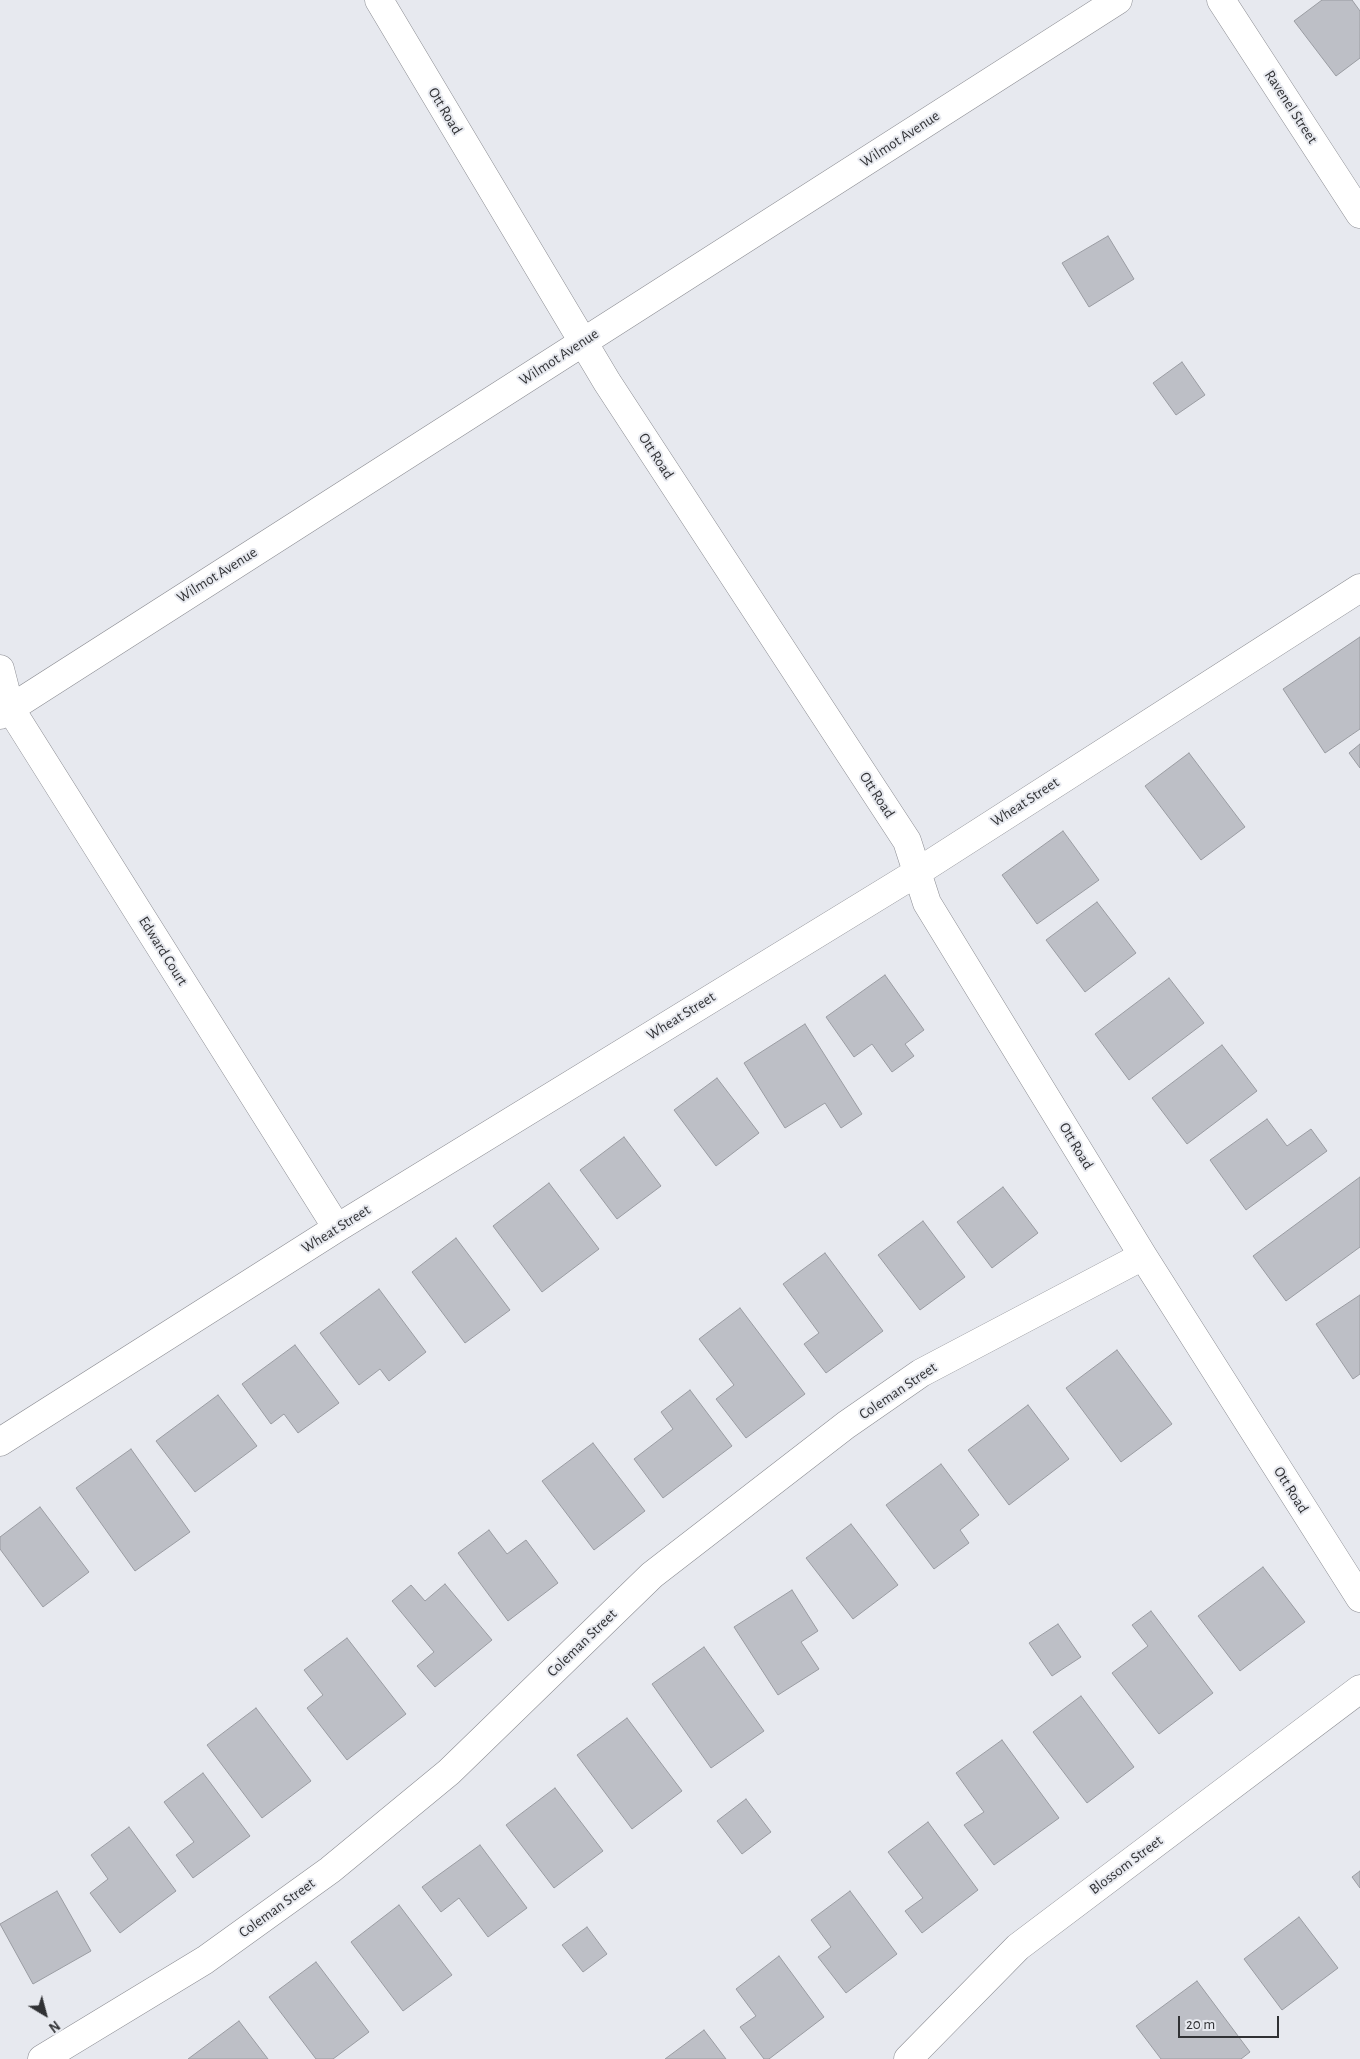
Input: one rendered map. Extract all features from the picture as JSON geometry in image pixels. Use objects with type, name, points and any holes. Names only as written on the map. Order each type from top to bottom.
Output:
[{"type":"street","name":"Ott Road","points":[[379,0],[583,342],[907,841],[927,902],[1143,1256],[1360,1598]]},
{"type":"street","name":"Wilmot Avenue","points":[[5,712],[1118,0]]},
{"type":"street","name":"Ravenel Street","points":[[1221,0],[1360,214]]},
{"type":"street","name":"Wheat Street","points":[[0,1442],[337,1228],[916,873],[1360,588]]},
{"type":"street","name":"Edward Court","points":[[0,669],[5,712],[337,1228]]},
{"type":"street","name":"Coleman Street","points":[[42,2059],[206,1960],[330,1870],[450,1772],[652,1575],[846,1425],[921,1373],[1143,1256]]},
{"type":"street","name":"Blossom Street","points":[[908,2059],[1018,1947],[1360,1689]]},
{"type":"building","points":[[1322,0],[1352,0],[1360,11],[1360,58],[1336,76],[1294,21]]},
{"type":"building","points":[[1108,236],[1134,279],[1089,307],[1062,263]]},
{"type":"building","points":[[1182,362],[1205,395],[1176,415],[1153,383]]},
{"type":"building","points":[[1360,637],[1360,729],[1325,753],[1283,689]]},
{"type":"building","points":[[1360,744],[1360,768],[1349,753]]},
{"type":"building","points":[[1189,753],[1245,827],[1201,860],[1145,786]]},
{"type":"building","points":[[1063,831],[1099,880],[1037,924],[1002,875]]},
{"type":"building","points":[[1097,902],[1136,953],[1085,992],[1046,940]]},
{"type":"building","points":[[885,975],[924,1030],[905,1044],[914,1056],[892,1072],[872,1044],[854,1057],[826,1017]]},
{"type":"building","points":[[1169,978],[1204,1023],[1129,1080],[1095,1034]]},
{"type":"building","points":[[805,1024],[862,1114],[841,1128],[825,1103],[785,1128],[744,1063]]},
{"type":"building","points":[[1222,1045],[1257,1091],[1187,1144],[1152,1098]]},
{"type":"building","points":[[717,1078],[759,1133],[716,1166],[674,1110]]},
{"type":"building","points":[[1267,1119],[1287,1146],[1311,1129],[1327,1151],[1246,1210],[1210,1160]]},
{"type":"building","points":[[624,1137],[661,1186],[617,1219],[580,1170]]},
{"type":"building","points":[[1360,1177],[1360,1247],[1286,1301],[1253,1256]]},
{"type":"building","points":[[549,1183],[599,1249],[542,1292],[493,1226]]},
{"type":"building","points":[[1003,1187],[1038,1233],[992,1268],[957,1222]]},
{"type":"building","points":[[923,1221],[965,1277],[920,1310],[878,1255]]},
{"type":"building","points":[[456,1238],[510,1310],[465,1343],[412,1272]]},
{"type":"building","points":[[825,1253],[883,1331],[826,1373],[804,1344],[819,1333],[783,1284]]},
{"type":"building","points":[[379,1289],[426,1352],[389,1381],[380,1369],[359,1385],[320,1333]]},
{"type":"building","points":[[1360,1295],[1360,1374],[1353,1379],[1316,1324]]},
{"type":"building","points":[[740,1308],[805,1394],[746,1438],[716,1399],[734,1385],[699,1339]]},
{"type":"building","points":[[295,1345],[339,1403],[298,1433],[284,1414],[271,1424],[242,1384]]},
{"type":"building","points":[[1117,1350],[1172,1424],[1121,1462],[1066,1388]]},
{"type":"building","points":[[690,1390],[732,1446],[663,1498],[634,1459],[673,1429],[661,1412]]},
{"type":"building","points":[[218,1395],[257,1446],[195,1492],[156,1441]]},
{"type":"building","points":[[1028,1405],[1069,1459],[1009,1505],[968,1450]]},
{"type":"building","points":[[593,1443],[645,1511],[594,1550],[542,1481]]},
{"type":"building","points":[[131,1449],[190,1532],[135,1571],[76,1488]]},
{"type":"building","points":[[941,1464],[979,1515],[960,1530],[969,1543],[934,1569],[886,1505]]},
{"type":"building","points":[[40,1507],[89,1572],[43,1607],[0,1549],[0,1537]]},
{"type":"building","points":[[851,1524],[898,1585],[853,1619],[806,1558]]},
{"type":"building","points":[[489,1530],[507,1554],[526,1540],[558,1583],[508,1621],[458,1553]]},
{"type":"building","points":[[1263,1567],[1305,1622],[1240,1671],[1198,1616]]},
{"type":"building","points":[[445,1584],[492,1640],[435,1687],[417,1666],[434,1652],[392,1601],[411,1585],[425,1601]]},
{"type":"building","points":[[792,1590],[818,1631],[801,1642],[819,1669],[778,1695],[734,1627]]},
{"type":"building","points":[[1151,1611],[1213,1693],[1159,1734],[1112,1673],[1148,1646],[1132,1625]]},
{"type":"building","points":[[1058,1624],[1081,1657],[1052,1676],[1029,1643]]},
{"type":"building","points":[[347,1638],[406,1714],[347,1760],[307,1708],[323,1695],[304,1670]]},
{"type":"building","points":[[704,1647],[764,1731],[711,1768],[652,1684]]},
{"type":"building","points":[[1081,1696],[1134,1767],[1087,1803],[1033,1732]]},
{"type":"building","points":[[256,1708],[311,1781],[262,1818],[207,1745]]},
{"type":"building","points":[[627,1718],[682,1791],[632,1829],[577,1755]]},
{"type":"building","points":[[1002,1740],[1059,1818],[994,1865],[964,1825],[984,1812],[956,1773]]},
{"type":"building","points":[[203,1773],[250,1836],[193,1878],[176,1855],[194,1842],[164,1802]]},
{"type":"building","points":[[555,1788],[603,1851],[554,1888],[506,1825]]},
{"type":"building","points":[[746,1799],[771,1832],[742,1854],[717,1821]]},
{"type":"building","points":[[928,1822],[978,1890],[922,1933],[905,1911],[923,1898],[888,1852]]},
{"type":"building","points":[[129,1827],[176,1891],[120,1933],[90,1893],[108,1879],[91,1855]]},
{"type":"building","points":[[480,1845],[527,1908],[488,1937],[459,1898],[441,1912],[422,1887]]},
{"type":"building","points":[[1360,1871],[1360,1888],[1352,1877]]},
{"type":"building","points":[[57,1891],[91,1951],[33,1984],[0,1924]]},
{"type":"building","points":[[850,1891],[897,1954],[846,1993],[818,1957],[831,1947],[811,1920]]},
{"type":"building","points":[[399,1905],[452,1975],[403,2011],[351,1942]]},
{"type":"building","points":[[1299,1917],[1338,1968],[1282,2010],[1244,1959]]},
{"type":"building","points":[[587,1927],[607,1954],[583,1972],[562,1945]]},
{"type":"building","points":[[779,1956],[824,2017],[769,2059],[764,2059],[740,2027],[756,2016],[736,1989]]},
{"type":"building","points":[[316,1962],[369,2032],[333,2059],[316,2059],[269,1997]]},
{"type":"building","points":[[1197,1981],[1250,2052],[1241,2059],[1161,2059],[1136,2026]]},
{"type":"building","points":[[239,2021],[268,2059],[188,2059]]},
{"type":"building","points":[[704,2030],[726,2059],[665,2059]]}]
